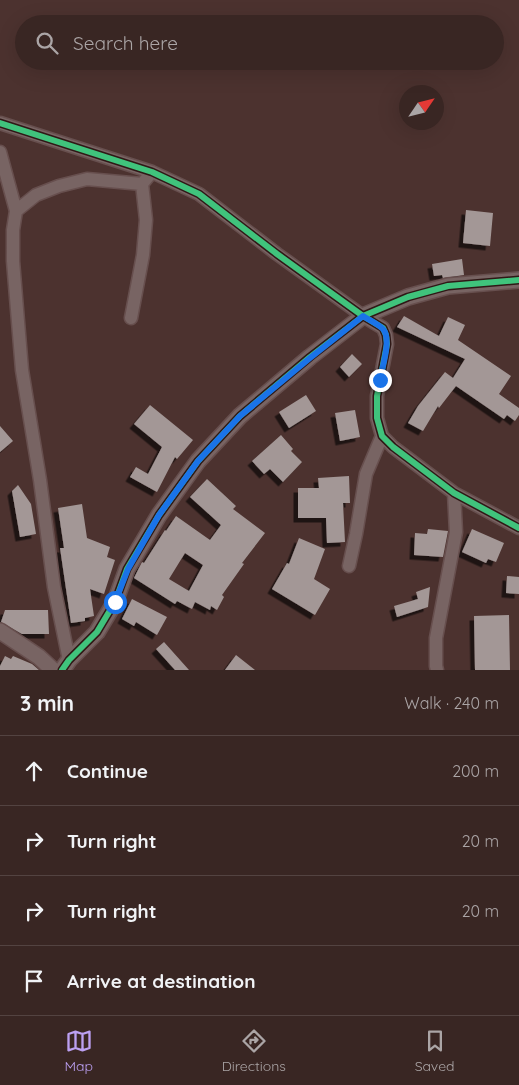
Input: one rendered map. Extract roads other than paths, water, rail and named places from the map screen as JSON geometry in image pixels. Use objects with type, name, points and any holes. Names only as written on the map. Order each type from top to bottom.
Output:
[{"type":"street","points":[[0,123],[152,172],[199,194],[277,254],[382,328],[388,344],[378,396],[377,418],[382,436],[393,447],[454,493],[519,528]]},
{"type":"street","points":[[0,152],[16,211],[13,230],[13,261],[22,370],[40,480],[66,665]]},
{"type":"street","points":[[131,318],[143,255],[146,220],[142,184],[152,172]]},
{"type":"street","points":[[16,211],[36,195],[59,186],[87,179],[142,184]]},
{"type":"street","points":[[66,665],[97,632],[115,602],[128,569],[159,515],[198,461],[240,416],[363,316],[408,297],[448,286],[519,280]]},
{"type":"street","points":[[349,566],[366,474],[382,436]]},
{"type":"street","points":[[438,670],[436,666],[436,638],[456,532],[454,493]]},
{"type":"street","points":[[0,631],[39,656],[52,670]]}]
